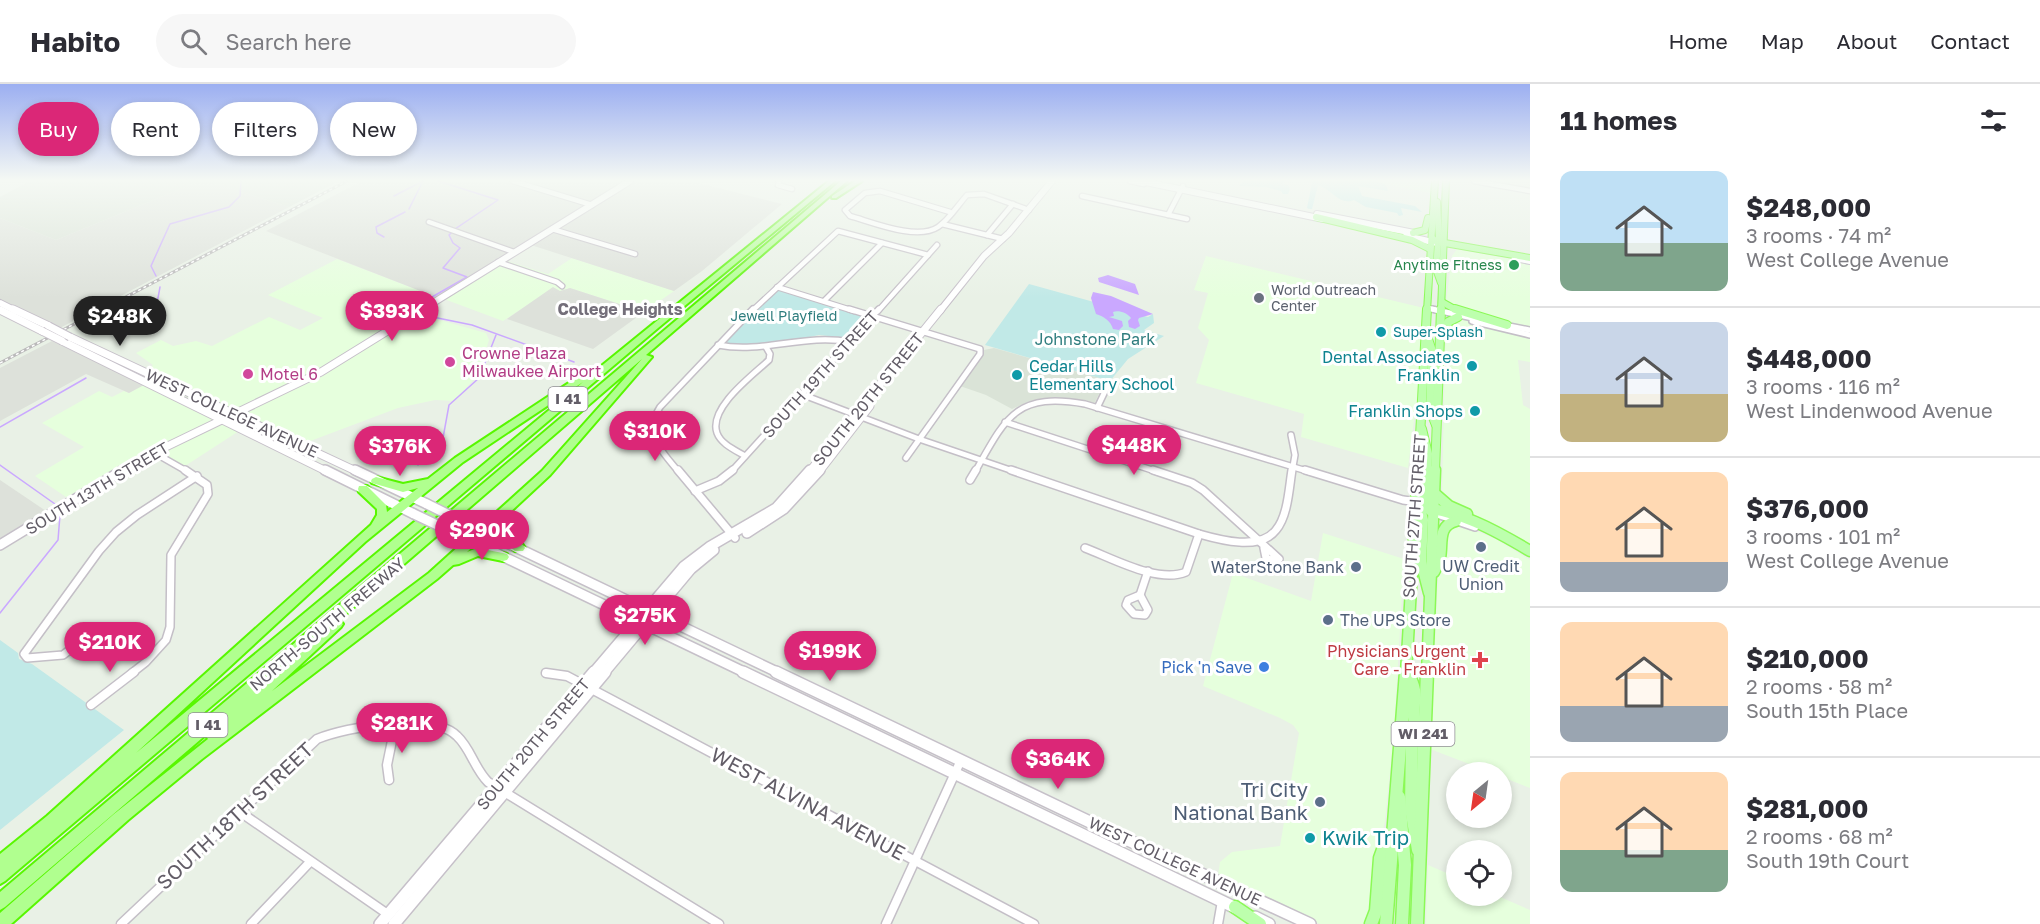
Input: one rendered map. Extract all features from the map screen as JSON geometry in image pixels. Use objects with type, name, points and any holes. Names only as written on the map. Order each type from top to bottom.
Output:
[{"type":"highway","points":[[756,243],[780,220]]},
{"type":"highway","name":"NORTH-SOUTH FREEWAY","points":[[0,876],[784,220]]},
{"type":"highway","name":"NORTH-SOUTH FREEWAY","points":[[0,902],[416,549],[797,220]]},
{"type":"highway","points":[[784,231],[800,220]]},
{"type":"highway","points":[[519,548],[498,528],[500,519],[556,462],[639,366],[688,314]]},
{"type":"highway","points":[[361,539],[440,475],[655,326]]},
{"type":"highway","points":[[376,481],[407,488],[423,484],[440,475]]},
{"type":"highway","points":[[52,821],[377,522],[383,513],[381,506],[363,489]]},
{"type":"highway","points":[[433,576],[513,505]]},
{"type":"highway","points":[[0,923],[305,655],[416,549]]},
{"type":"highway","points":[[119,819],[197,755],[433,576],[460,558],[473,553],[503,556]]},
{"type":"highway","points":[[0,864],[363,571]]},
{"type":"main road","name":"SOUTH 13TH STREET","points":[[0,545],[153,452],[321,372],[567,220]]},
{"type":"main road","name":"SOUTH 20TH STREET","points":[[380,924],[397,920],[500,790],[650,612],[690,560],[733,536],[764,524],[791,504],[938,315],[989,252],[1020,220]]},
{"type":"main road","points":[[1329,220],[1412,240],[1438,241]]},
{"type":"main road","points":[[1331,220],[1529,258]]},
{"type":"main road","points":[[1346,220],[1413,233],[1463,248],[1529,258]]},
{"type":"main road","points":[[1413,233],[1425,230],[1427,220]]},
{"type":"main road","name":"SOUTH 27TH STREET","points":[[1386,924],[1406,670],[1425,507],[1428,454],[1420,423],[1427,337],[1442,302],[1444,272],[1435,220]]},
{"type":"main road","points":[[1439,220],[1436,269],[1443,285]]},
{"type":"main road","name":"SOUTH 27TH STREET","points":[[1417,924],[1423,731],[1431,579],[1425,507],[1434,493],[1440,347],[1437,310],[1430,271],[1438,241],[1446,232],[1446,220]]},
{"type":"main road","points":[[1446,232],[1451,237],[1469,243],[1529,258]]},
{"type":"main road","points":[[1444,272],[1450,265],[1452,251],[1463,248]]},
{"type":"main road","points":[[1442,302],[1461,312],[1507,325]]},
{"type":"main road","name":"WEST COLLEGE AVENUE","points":[[0,303],[1310,924]]},
{"type":"main road","name":"WEST COLLEGE AVENUE","points":[[0,310],[401,508],[642,621],[1269,924]]},
{"type":"main road","points":[[1440,347],[1446,339],[1448,322],[1458,317]]},
{"type":"main road","points":[[1427,337],[1432,351],[1432,373],[1439,378]]},
{"type":"main road","points":[[1424,375],[1431,383],[1430,410],[1432,421],[1437,425]]},
{"type":"main road","points":[[196,432],[204,422],[201,410],[212,405]]},
{"type":"main road","points":[[255,405],[251,413],[261,428]]},
{"type":"main road","points":[[1434,493],[1449,506],[1492,524],[1499,530]]},
{"type":"main road","points":[[1430,596],[1424,583],[1420,552],[1425,507],[1480,524],[1530,550]]},
{"type":"main road","points":[[1431,579],[1440,559],[1443,530],[1451,521],[1456,520]]},
{"type":"main road","points":[[1406,670],[1414,691],[1413,720],[1417,728],[1423,731]]},
{"type":"main road","points":[[1402,723],[1408,727],[1412,737],[1409,794],[1412,835],[1419,855]]},
{"type":"main road","points":[[1397,780],[1405,865],[1402,924]]},
{"type":"main road","points":[[1371,924],[1376,911],[1380,858],[1392,825]]},
{"type":"main road","points":[[1229,904],[1260,924]]},
{"type":"street","points":[[865,220],[905,231],[926,232],[942,224],[945,220]]},
{"type":"street","points":[[987,235],[1000,220]]},
{"type":"street","points":[[429,222],[514,252]]},
{"type":"street","points":[[942,224],[1003,239]]},
{"type":"street","points":[[552,229],[635,254]]},
{"type":"street","points":[[733,536],[658,447],[652,431],[653,419],[664,402],[777,286],[838,231],[928,255]]},
{"type":"street","points":[[824,301],[882,243]]},
{"type":"street","name":"SOUTH 19TH STREET","points":[[695,491],[724,477],[745,456],[937,245]]},
{"type":"street","points":[[498,262],[557,282],[562,286]]},
{"type":"street","points":[[777,286],[981,349],[980,354],[906,458]]},
{"type":"street","points":[[1437,310],[1458,317],[1530,332]]},
{"type":"street","points":[[1437,310],[1530,332]]},
{"type":"street","points":[[718,345],[740,350],[822,337],[850,342]]},
{"type":"street","points":[[745,456],[730,449],[720,438],[715,429],[714,420],[721,408],[768,360],[770,354],[766,347]]},
{"type":"street","points":[[1097,408],[1109,382]]},
{"type":"street","points":[[801,394],[919,439],[1199,534],[1230,541],[1257,541],[1273,534],[1281,523],[1295,455],[1291,435]]},
{"type":"street","points":[[970,480],[1005,423],[1019,408],[1040,401],[1065,400],[1293,466],[1499,530],[1530,550]]},
{"type":"street","points":[[1005,423],[1192,483],[1217,499],[1264,548]]},
{"type":"street","points":[[91,705],[146,662],[166,640],[170,627],[171,555],[208,494],[207,485],[197,477],[153,452]]},
{"type":"street","points":[[84,639],[63,655],[27,658],[24,654],[106,542],[137,515],[197,477]]},
{"type":"street","points":[[1425,507],[1495,536],[1530,557]]},
{"type":"street","points":[[1085,548],[1170,577],[1184,574],[1199,534]]},
{"type":"street","points":[[1140,595],[1148,571]]},
{"type":"street","name":"WEST ALVINA AVENUE","points":[[546,673],[567,676],[1034,924]]},
{"type":"street","name":"SOUTH 18TH STREET","points":[[121,924],[317,739],[335,731],[428,724],[450,730],[463,742],[476,771],[500,790],[719,924]]},
{"type":"street","points":[[389,780],[387,765],[395,726]]},
{"type":"street","points":[[886,924],[961,760]]},
{"type":"street","points":[[240,812],[309,863],[352,888],[397,920]]},
{"type":"street","points":[[251,924],[309,863]]},
{"type":"street","points":[[1218,924],[1229,904]]},
{"type":"shaded area","points":[[0,220],[6,220],[56,240],[104,220],[264,220],[60,328],[0,300]]},
{"type":"shaded area","points":[[6,220],[104,220],[56,240]]},
{"type":"shaded area","points":[[287,220],[560,220],[436,297],[266,231]]},
{"type":"shaded area","points":[[571,220],[763,220],[702,271],[674,291],[531,245]]},
{"type":"shaded area","points":[[1457,249],[1530,263],[1530,362],[1518,360],[1523,405],[1530,409],[1530,545],[1507,530],[1462,511],[1442,497],[1445,350],[1450,308],[1446,302],[1452,256]]},
{"type":"shaded area","points":[[1206,256],[1424,308],[1420,368],[1413,371],[1402,370],[1419,380],[1408,468],[1301,437],[1304,414],[1196,383],[1209,340],[1198,328],[1208,293],[1194,290]]},
{"type":"shaded area","points":[[572,258],[674,291],[644,312],[570,288],[560,291],[553,288],[503,321],[444,299],[504,260],[548,274]]},
{"type":"shaded area","points":[[337,259],[436,297],[411,312],[486,333],[489,340],[478,375],[454,401],[435,400],[398,408],[305,443],[256,420],[185,466],[152,449],[69,499],[35,476],[84,447],[42,423],[99,391],[112,397],[124,391],[129,393],[161,375],[150,369],[153,365],[136,353],[161,340],[173,346],[196,341],[212,346],[269,317],[300,330],[323,318],[268,295]]},
{"type":"shaded area","points":[[1108,275],[1135,284],[1139,295],[1099,282],[1098,278]]},
{"type":"shaded area","points":[[553,287],[560,291],[570,288],[644,312],[593,349],[507,319]]},
{"type":"shaded area","points":[[1093,292],[1111,296],[1153,314],[1139,318],[1140,326],[1135,329],[1129,327],[1128,321],[1131,318],[1120,312],[1113,312],[1114,316],[1109,317],[1122,321],[1123,326],[1119,330],[1113,329],[1106,319],[1096,314],[1091,298]]},
{"type":"shaded area","points":[[52,341],[144,385],[129,393],[86,374],[0,421],[0,368]]},
{"type":"shaded area","points":[[994,348],[1106,380],[1094,404],[1067,398],[1049,398],[1030,401],[1012,409],[986,395],[960,386],[984,350]]},
{"type":"shaded area","points":[[0,480],[46,511],[0,540]]},
{"type":"shaded area","points":[[1459,524],[1496,539],[1530,560],[1530,788],[1512,781],[1512,762],[1464,762],[1430,749],[1438,577],[1442,561],[1444,532]]},
{"type":"shaded area","points":[[1323,533],[1404,559],[1394,733],[1385,821],[1377,857],[1373,906],[1367,924],[1320,924],[1218,876],[1220,862],[1232,852],[1280,846],[1299,733],[1293,725],[1280,718],[1203,686],[1233,573],[1311,601]]},
{"type":"shaded area","points":[[1428,865],[1446,873],[1446,906],[1512,906],[1512,902],[1530,910],[1530,924],[1426,924]]},
{"type":"green space","name":"Johnstone Park","points":[[1029,284],[1148,317],[1153,314],[1154,323],[1144,330],[1164,336],[1128,359],[1110,381],[985,345]]},
{"type":"green space","name":"Jewell Playfield","points":[[778,289],[869,317],[848,338],[819,335],[754,348],[723,344]]},
{"type":"green space","points":[[0,640],[18,653],[19,659],[32,664],[124,730],[0,830]]},
{"type":"waterway","points":[[156,276],[151,266],[170,224],[183,220]]},
{"type":"waterway","points":[[384,237],[377,233],[376,227],[389,220]]},
{"type":"waterway","points":[[455,229],[468,220]]},
{"type":"waterway","points":[[432,297],[467,277],[443,268],[460,248],[453,243],[449,235],[451,233]]},
{"type":"waterway","points":[[119,343],[158,298],[160,287]]},
{"type":"waterway","points":[[412,310],[425,301]]},
{"type":"waterway","points":[[423,315],[472,325],[574,362]]},
{"type":"waterway","points":[[418,465],[441,449],[449,405],[479,378],[496,335]]},
{"type":"waterway","points":[[0,427],[86,378]]},
{"type":"waterway","points":[[0,465],[55,504]]},
{"type":"waterway","points":[[0,613],[58,540],[60,515]]},
{"type":"railway","points":[[0,363],[272,220]]},
{"type":"place","name":"Anytime Fitness","points":[[1514,265]]},
{"type":"place","name":"World Outreach Center","points":[[1259,298]]},
{"type":"place","name":"Super-Splash","points":[[1381,332]]},
{"type":"place","name":"Crowne Plaza Milwaukee Airport","points":[[450,362]]},
{"type":"place","name":"Dental Associates Franklin","points":[[1472,366]]},
{"type":"place","name":"Motel 6","points":[[248,374]]},
{"type":"place","name":"Cedar Hills Elementary School","points":[[1017,375]]},
{"type":"place","name":"Franklin Shops","points":[[1475,411]]},
{"type":"place","name":"UW Credit Union","points":[[1481,547]]},
{"type":"place","name":"WaterStone Bank","points":[[1356,567]]},
{"type":"place","name":"The UPS Store","points":[[1328,620]]},
{"type":"place","name":"Physicians Urgent Care - Franklin","points":[[1480,660]]},
{"type":"place","name":"Pick 'n Save","points":[[1264,667]]},
{"type":"place","name":"Tri City National Bank","points":[[1320,802]]},
{"type":"place","name":"Kwik Trip","points":[[1310,838]]},
{"type":"district","name":"College Heights","points":[[620,309]]}]
